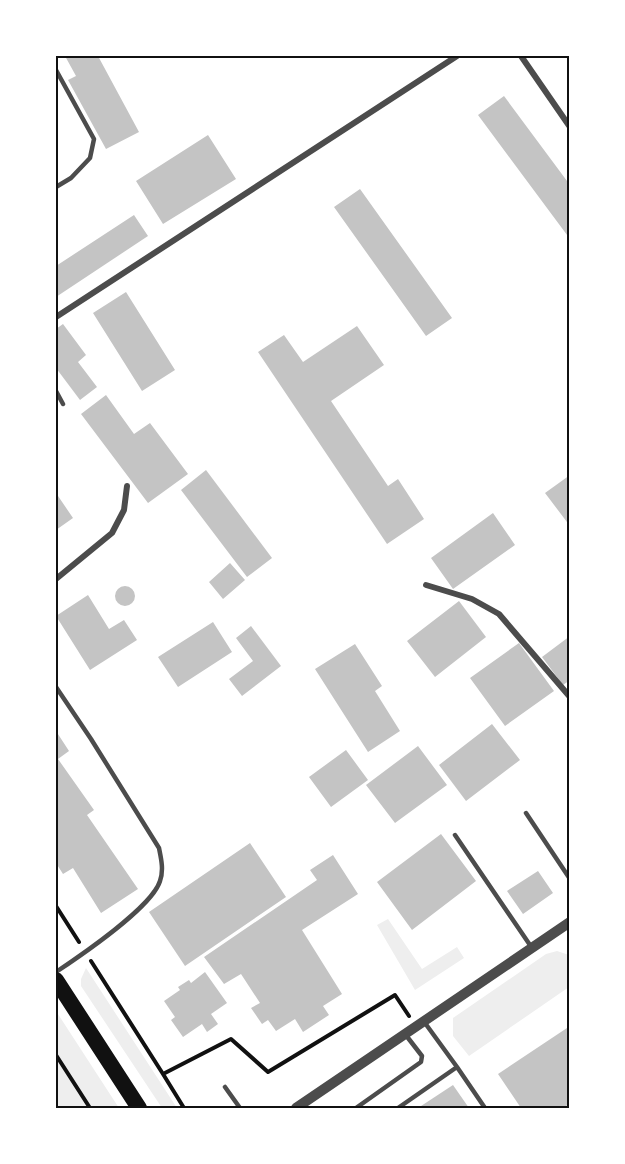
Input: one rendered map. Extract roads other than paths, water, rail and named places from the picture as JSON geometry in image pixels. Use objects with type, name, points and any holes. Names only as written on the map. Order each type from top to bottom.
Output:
[{"type":"highway","points":[[56,980],[139,1108]]},
{"type":"street","points":[[56,317],[457,56]]},
{"type":"street","points":[[521,56],[570,127]]},
{"type":"street","points":[[56,579],[112,533],[124,510],[127,486]]},
{"type":"street","points":[[426,585],[472,599],[499,614],[570,698]]},
{"type":"street","points":[[296,1108],[570,922]]},
{"type":"lane","points":[[56,70],[93,140],[90,158],[71,178],[56,187]]},
{"type":"lane","points":[[56,391],[63,404]]},
{"type":"lane","points":[[56,687],[159,848],[162,863],[160,881],[150,898],[85,952],[56,972]]},
{"type":"lane","points":[[526,813],[570,879]]},
{"type":"lane","points":[[455,835],[532,948]]},
{"type":"lane","points":[[420,1023],[458,1067],[485,1108]]},
{"type":"lane","points":[[356,1108],[421,1062],[422,1056],[405,1034]]},
{"type":"lane","points":[[398,1108],[458,1067]]},
{"type":"lane","points":[[225,1087],[240,1108]]}]
